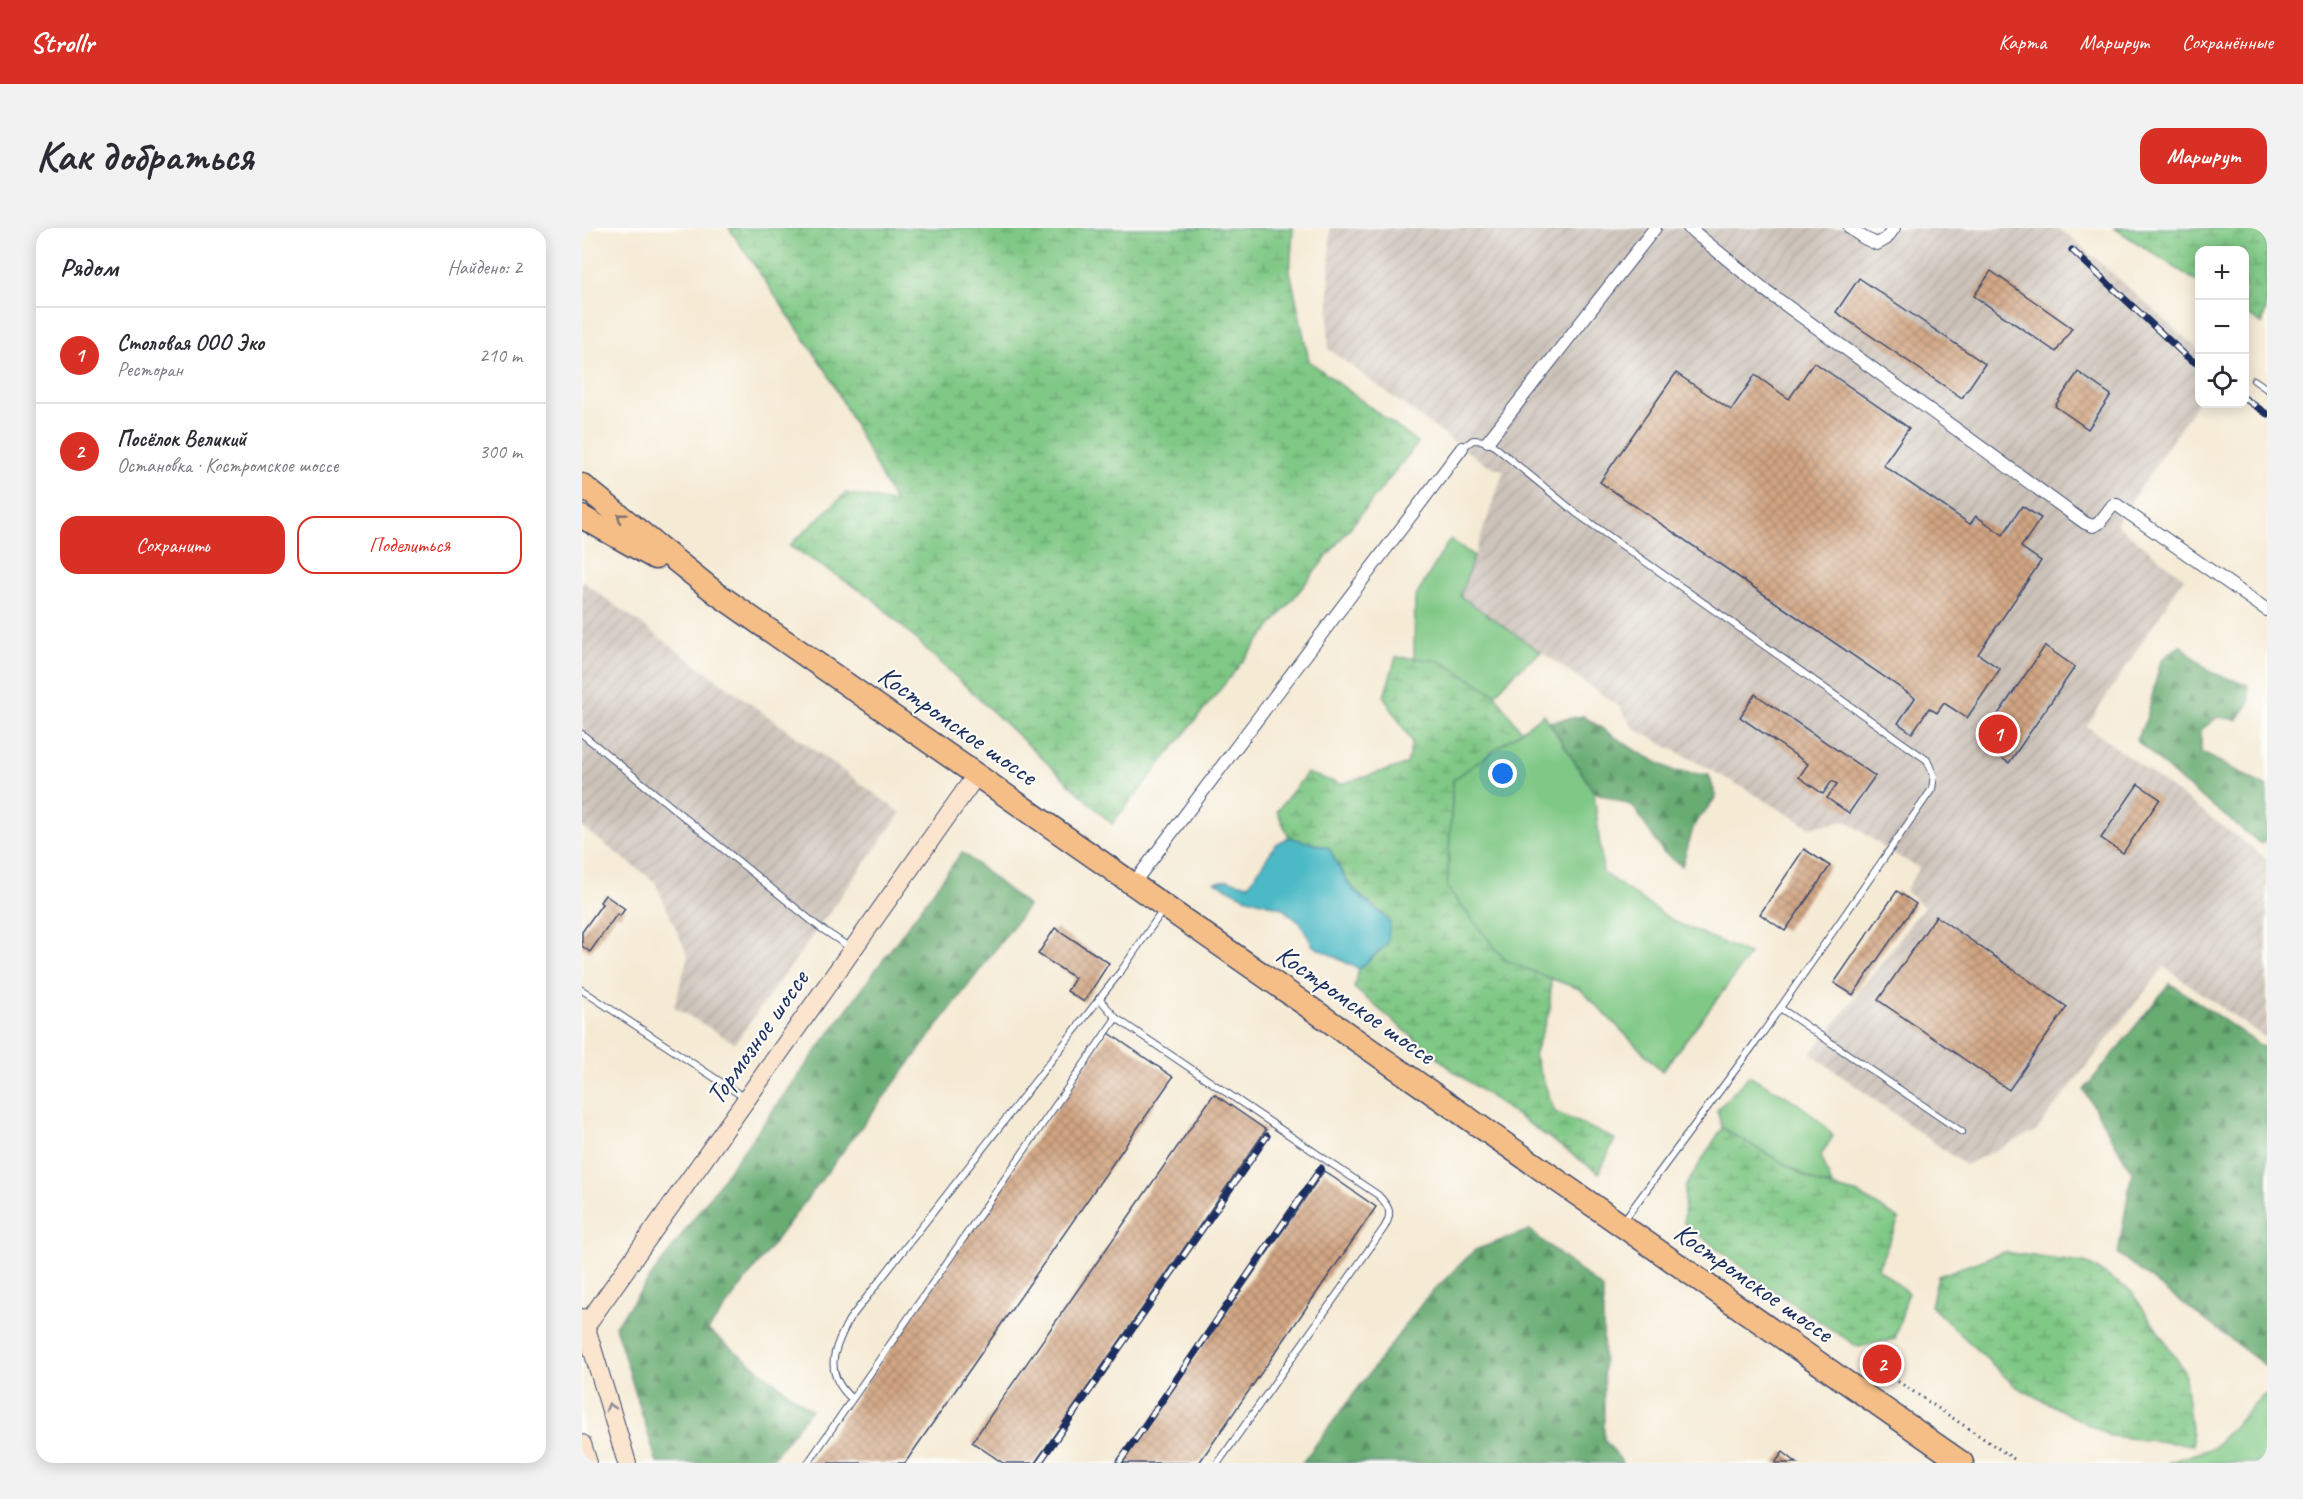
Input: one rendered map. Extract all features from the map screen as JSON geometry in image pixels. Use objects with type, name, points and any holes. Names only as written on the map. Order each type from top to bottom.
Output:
[{"type":"highway","points":[[582,485],[716,593]]},
{"type":"highway","points":[[582,517],[716,593]]},
{"type":"highway","name":"Костромское шоссе","points":[[716,593],[1962,1463]]},
{"type":"street","points":[[1488,441],[1655,228]]},
{"type":"street","points":[[1689,228],[1765,290],[2085,523],[2093,526],[2099,523],[2113,506],[2117,505],[2267,610]]},
{"type":"street","points":[[1850,228],[1877,244],[1886,239],[1894,228]]},
{"type":"street","points":[[1132,884],[1462,448]]},
{"type":"street","name":"Тормозное шоссе","points":[[583,1324],[977,774]]},
{"type":"street","points":[[583,1324],[627,1463]]},
{"type":"street","points":[[582,1444],[588,1463]]},
{"type":"lane","points":[[2254,380],[2267,389]]},
{"type":"lane","points":[[1462,448],[1473,440],[1488,441],[1576,513],[1928,760],[1934,776],[1932,789],[1780,1008],[1620,1226]]},
{"type":"lane","points":[[582,734],[819,927],[852,949]]},
{"type":"lane","points":[[852,1399],[841,1390],[834,1378],[834,1356],[849,1320],[1121,971],[1166,907]]},
{"type":"lane","points":[[582,990],[745,1099]]},
{"type":"lane","points":[[1099,998],[1116,1018],[1378,1195],[1390,1210],[1391,1216],[1384,1228],[1218,1463]]},
{"type":"lane","points":[[1780,1008],[1962,1132]]},
{"type":"lane","points":[[808,1463],[1116,1018]]},
{"type":"path","points":[[1878,1368],[2017,1461]]},
{"type":"shaded area","points":[[1330,228],[2057,228],[2071,237],[2195,347],[2195,406],[2116,524],[2184,578],[2087,726],[2267,859],[2267,1039],[2164,967],[2036,1131],[1965,1165],[1811,1054],[1924,907],[1905,891],[1919,868],[1889,851],[1847,821],[1809,827],[1744,788],[1633,728],[1620,707],[1460,596],[1504,471],[1484,463],[1462,448],[1328,349]]},
{"type":"shaded area","points":[[582,581],[901,813],[735,1043],[674,1007],[688,956],[655,882],[582,827]]},
{"type":"green space","points":[[729,228],[1293,228],[1290,271],[1309,361],[1418,443],[1112,824],[871,597],[789,546],[846,493],[895,503],[827,372]]},
{"type":"green space","points":[[2114,228],[2267,228],[2267,304],[2262,324],[2249,316],[2249,246],[2195,246],[2195,280]]},
{"type":"green space","points":[[1450,539],[1474,556],[1460,596],[1541,652],[1516,672],[1495,694],[1440,661],[1414,659],[1415,598]]},
{"type":"green space","points":[[2181,645],[2210,672],[2248,685],[2250,702],[2237,720],[2218,717],[2201,730],[2201,752],[2267,787],[2267,839],[2261,844],[2182,782],[2136,740],[2147,717],[2161,660]]},
{"type":"green space","points":[[1396,657],[1440,661],[1495,694],[1521,731],[1453,780],[1447,888],[1505,960],[1551,979],[1550,1009],[1534,1055],[1555,1112],[1615,1139],[1599,1173],[1452,1070],[1354,988],[1359,969],[1387,944],[1382,913],[1351,885],[1329,848],[1289,837],[1277,811],[1307,773],[1341,784],[1407,764],[1412,742],[1384,697]]},
{"type":"green space","points":[[1544,714],[1594,792],[1603,873],[1675,922],[1749,954],[1662,1071],[1580,989],[1507,963],[1447,888],[1453,780]]},
{"type":"green space","points":[[1583,716],[1636,751],[1674,771],[1709,775],[1716,797],[1694,825],[1682,866],[1663,852],[1633,806],[1594,792],[1549,722]]},
{"type":"green space","points":[[962,852],[1028,906],[708,1330],[811,1410],[769,1463],[657,1463],[615,1326]]},
{"type":"green space","points":[[2170,983],[2267,1050],[2267,1367],[2118,1254],[2132,1172],[2084,1090]]},
{"type":"green space","points":[[1749,1076],[1805,1109],[1833,1136],[1821,1155],[1832,1186],[1817,1183],[1722,1128],[1717,1110]]},
{"type":"green space","points":[[1722,1128],[1817,1183],[1859,1194],[1899,1219],[1878,1268],[1908,1293],[1895,1339],[1858,1347],[1761,1282],[1684,1223],[1685,1187]]},
{"type":"green space","points":[[1529,1230],[1603,1289],[1604,1439],[1623,1463],[1302,1463],[1426,1298],[1475,1250]]},
{"type":"green space","points":[[2004,1252],[2089,1264],[2131,1291],[2184,1370],[2193,1445],[2110,1436],[2015,1386],[1931,1306],[1938,1276]]},
{"type":"green space","points":[[2264,1395],[2267,1395],[2267,1463],[2167,1463],[2213,1448]]},
{"type":"water","points":[[1289,837],[1329,848],[1351,886],[1390,923],[1387,944],[1359,969],[1313,946],[1301,924],[1282,908],[1245,897],[1215,882],[1228,880],[1249,885],[1276,844]]},
{"type":"building","points":[[1991,271],[2072,328],[2056,352],[1974,296]]},
{"type":"building","points":[[1859,278],[1985,364],[1962,398],[1836,312]]},
{"type":"building","points":[[1814,362],[1909,428],[1883,465],[1970,524],[1976,516],[2003,535],[2022,506],[2041,518],[2021,547],[2041,561],[1978,654],[2000,669],[1967,718],[1944,703],[1937,713],[1929,708],[1912,733],[1898,723],[1915,698],[1600,482],[1676,373],[1731,410],[1755,375],[1789,399]]},
{"type":"building","points":[[2078,372],[2111,395],[2088,429],[2055,406]]},
{"type":"building","points":[[2045,646],[2075,667],[2009,763],[1979,742]]},
{"type":"building","points":[[1755,694],[1875,776],[1849,813],[1827,798],[1837,784],[1832,781],[1823,794],[1799,777],[1808,764],[1740,717]]},
{"type":"building","points":[[2138,784],[2160,799],[2123,853],[2101,838]]},
{"type":"building","points":[[1804,849],[1830,866],[1785,931],[1760,914]]},
{"type":"building","points":[[1897,891],[1916,904],[1853,995],[1834,983]]},
{"type":"building","points":[[605,895],[625,909],[620,916],[617,914],[590,952],[582,946],[582,932],[602,904],[600,902]]},
{"type":"building","points":[[1936,916],[2067,1007],[2009,1090],[1878,1000]]},
{"type":"building","points":[[1055,928],[1109,963],[1084,1002],[1067,991],[1075,978],[1038,954]]},
{"type":"building","points":[[1109,1033],[1173,1077],[905,1463],[811,1463]]},
{"type":"building","points":[[1214,1094],[1266,1130],[1035,1463],[1003,1463],[972,1442]]},
{"type":"building","points":[[1324,1171],[1376,1207],[1199,1463],[1122,1463]]},
{"type":"building","points":[[1783,1452],[1797,1463],[1775,1463]]},
{"type":"railway","points":[[2072,250],[2195,362]]},
{"type":"railway","points":[[2249,401],[2267,414]]},
{"type":"railway","points":[[1039,1463],[1267,1136]]},
{"type":"railway","points":[[1119,1463],[1321,1168]]},
{"type":"place","name":"Столовая ООО Эко","points":[[1998,734]]},
{"type":"place","name":"Посёлок Великий","points":[[1882,1364]]}]
